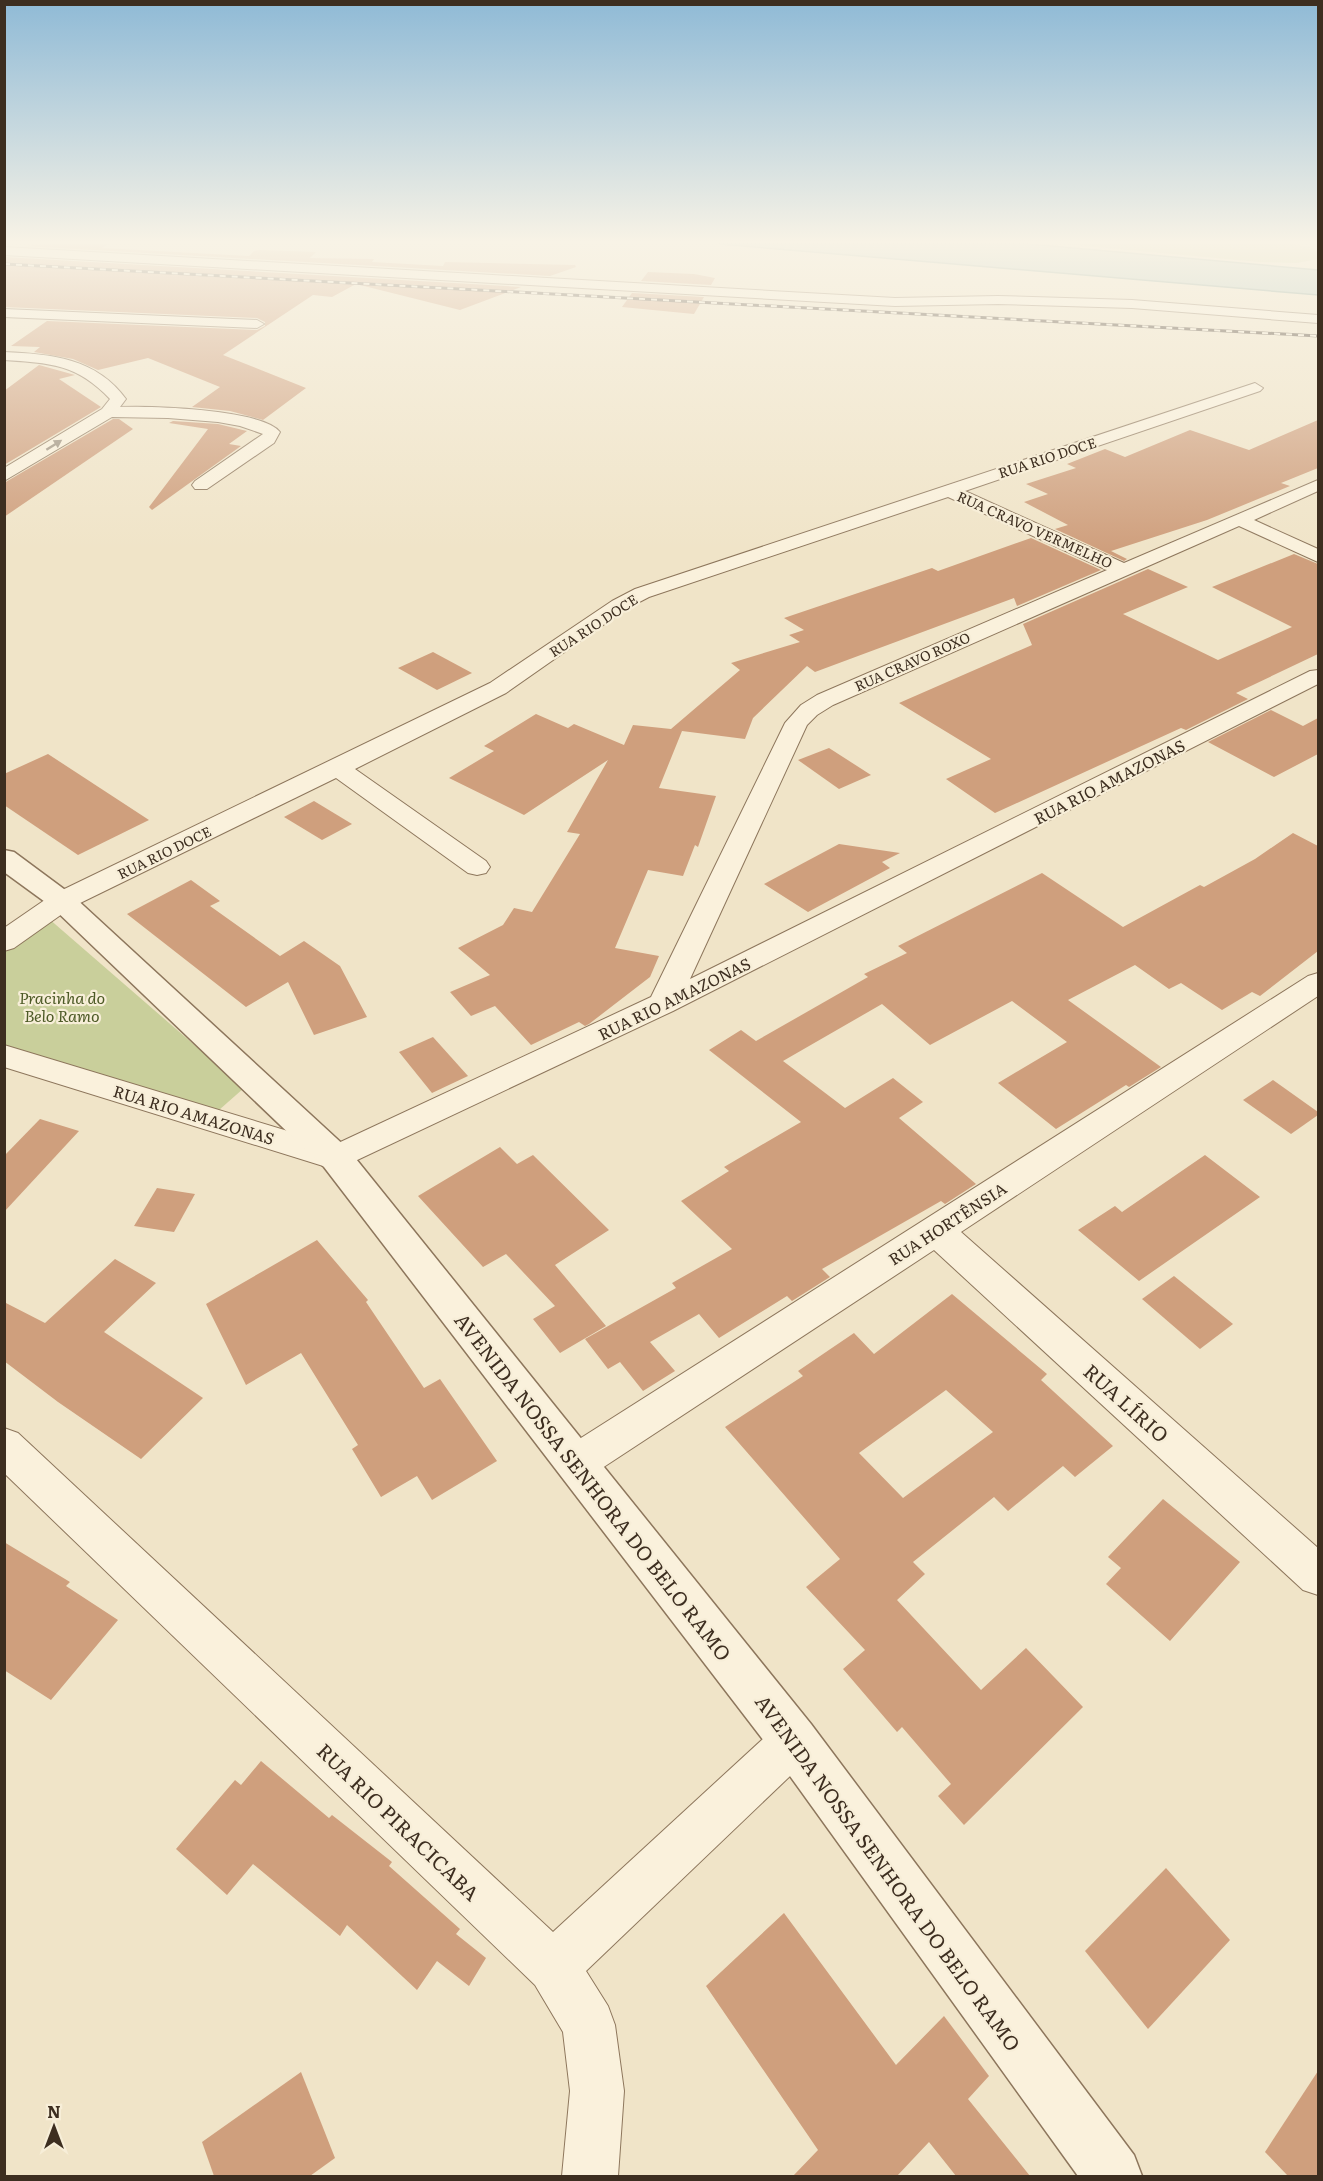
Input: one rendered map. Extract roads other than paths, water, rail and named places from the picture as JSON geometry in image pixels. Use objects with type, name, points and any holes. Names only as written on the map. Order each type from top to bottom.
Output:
[{"type":"street","points":[[4,356],[61,360],[78,364],[106,383],[118,399],[108,412],[4,476]]},
{"type":"street","name":"RUA RIO DOCE","points":[[4,942],[62,901],[498,688],[619,605],[642,593],[1255,388]]},
{"type":"street","points":[[108,412],[144,410],[252,423],[272,432],[268,439],[201,484]]},
{"type":"street","name":"RUA CRAVO ROXO","points":[[663,1004],[797,723],[809,710],[825,700],[1318,485]]},
{"type":"street","name":"RUA CRAVO VERMELHO","points":[[948,490],[1122,569]]},
{"type":"street","points":[[1238,519],[1318,556]]},
{"type":"street","name":"RUA RIO AMAZONAS","points":[[4,1056],[336,1158],[663,1004],[1318,676]]},
{"type":"street","points":[[338,768],[477,867]]},
{"type":"street","name":"AVENIDA NOSSA SENHORA DO BELO RAMO","points":[[4,858],[62,901],[336,1158],[794,1741],[1113,2176]]},
{"type":"street","name":"RUA HORTÊNSIA","points":[[576,1463],[1318,983]]},
{"type":"street","name":"RUA LÍRIO","points":[[935,1230],[1318,1575]]},
{"type":"street","name":"RUA RIO PIRACICABA","points":[[4,1446],[553,1967],[589,2025],[597,2091],[590,2176]]},
{"type":"street","points":[[553,1967],[794,1741]]},
{"type":"park label","name":"Pracinha do Belo Ramo","points":[[62,1006]]}]
